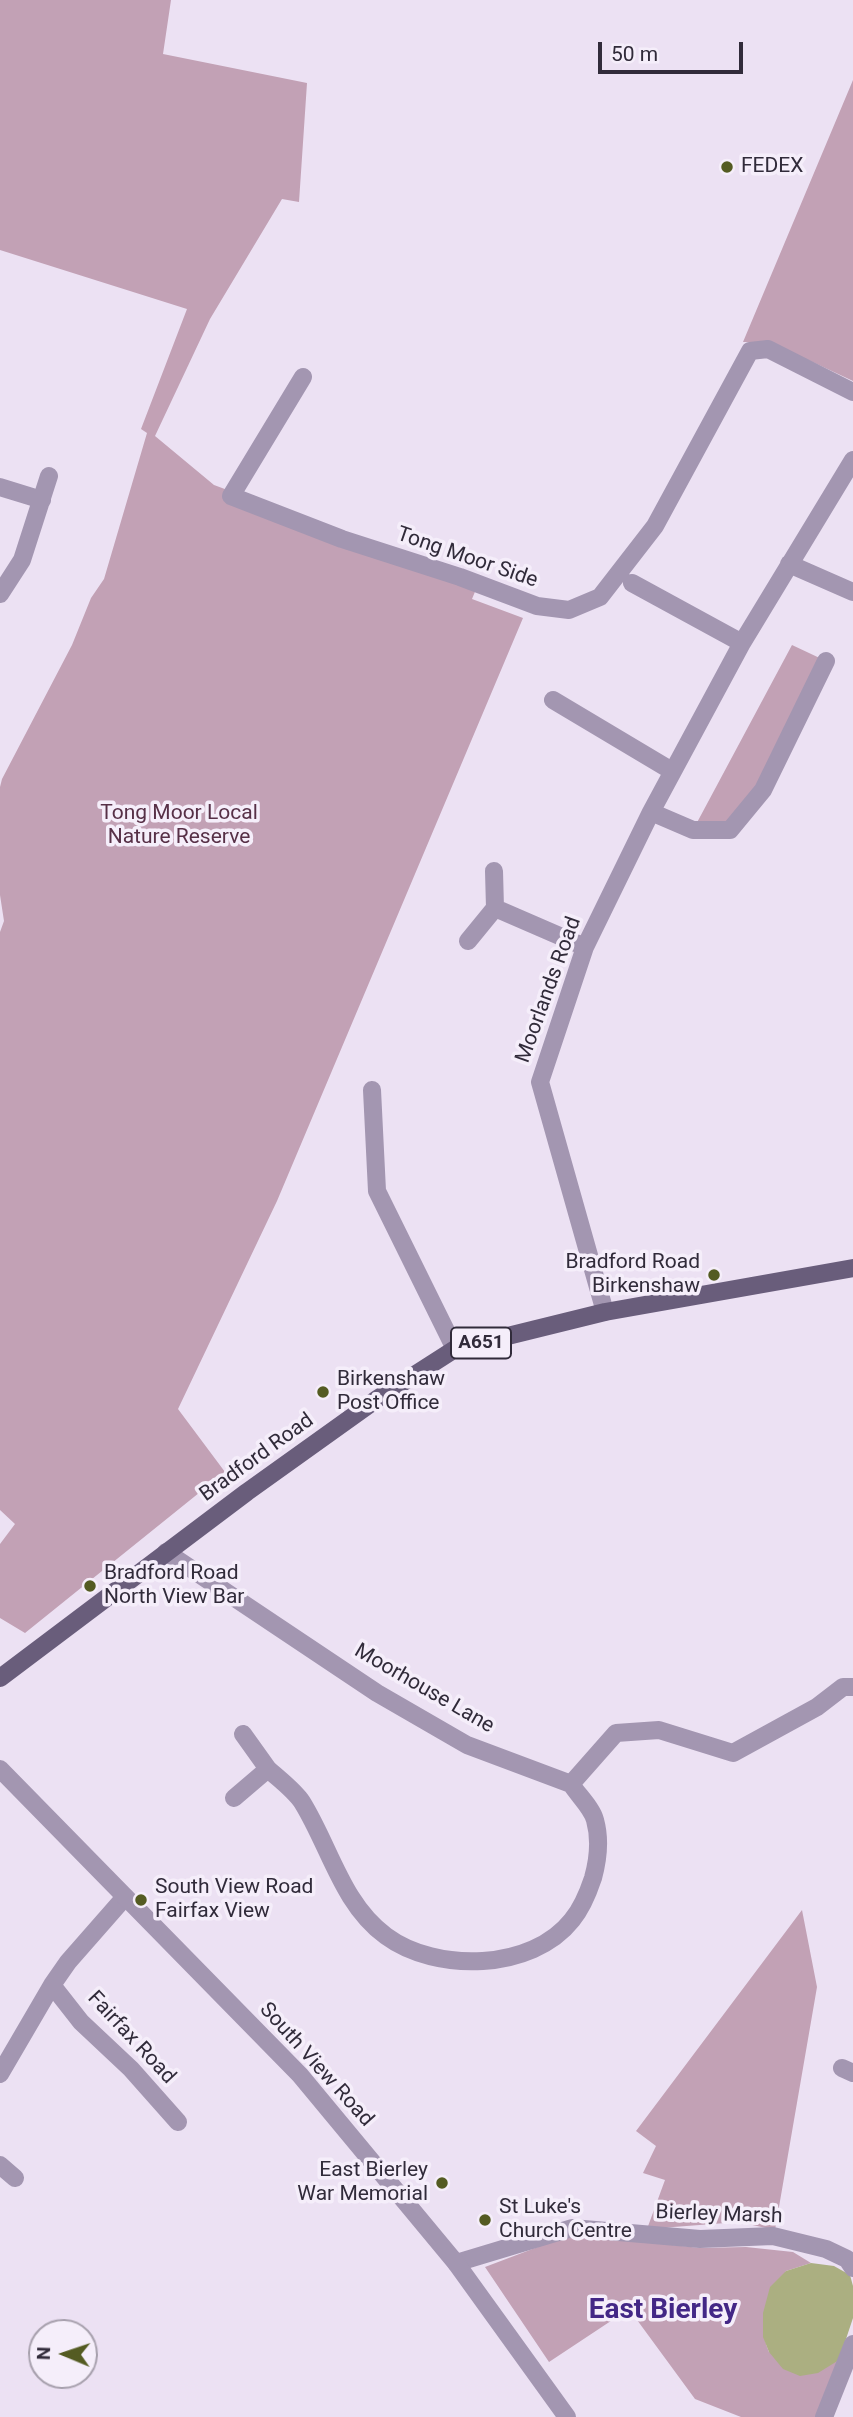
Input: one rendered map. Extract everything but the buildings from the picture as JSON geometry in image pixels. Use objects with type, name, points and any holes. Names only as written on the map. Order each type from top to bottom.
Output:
[{"type":"main road","name":"Bradford Road","points":[[0,1678],[166,1552],[377,1399],[455,1349],[606,1312],[853,1268]]},
{"type":"street","name":"Tong Moor Side","points":[[303,377],[231,496],[342,539],[460,577],[537,606],[569,610],[600,597],[655,526],[750,351],[768,349],[853,392]]},
{"type":"street","name":"Moorlands Road","points":[[606,1312],[540,1082],[585,947],[651,812],[742,643],[853,460]]},
{"type":"street","points":[[0,594],[22,560],[49,477]]},
{"type":"street","points":[[0,487],[42,500]]},
{"type":"street","points":[[789,564],[853,592]]},
{"type":"street","points":[[632,583],[742,643]]},
{"type":"street","points":[[651,812],[693,830],[730,830],[763,790],[826,661]]},
{"type":"street","points":[[552,700],[672,771]]},
{"type":"street","points":[[468,941],[495,908],[494,871]]},
{"type":"street","points":[[495,908],[585,947]]},
{"type":"street","points":[[372,1090],[377,1191],[455,1349]]},
{"type":"street","name":"Moorhouse Lane","points":[[166,1552],[377,1693],[467,1745],[571,1784]]},
{"type":"street","points":[[243,1734],[268,1769],[301,1800],[360,1913],[387,1937],[422,1954],[458,1962],[505,1959],[543,1945],[572,1921],[588,1894],[598,1860],[595,1818],[571,1784],[616,1733],[659,1730],[733,1753],[817,1707],[843,1687],[853,1687]]},
{"type":"street","name":"South View Road","points":[[0,1769],[300,2075],[456,2263],[567,2417]]},
{"type":"street","points":[[234,1798],[268,1769]]},
{"type":"street","points":[[0,2074],[52,1985],[125,1897]]},
{"type":"street","name":"Fairfax Road","points":[[52,1985],[81,2022],[131,2069],[178,2122]]},
{"type":"street","points":[[0,2165],[15,2178]]},
{"type":"street","name":"Bierley Marsh","points":[[456,2263],[572,2228],[700,2239],[773,2236],[826,2249],[847,2259],[853,2268]]},
{"type":"street","points":[[824,2417],[853,2344]]},
{"type":"green space","name":"Tong Moor Local Nature Reserve","points":[[0,0],[171,0],[163,54],[307,83],[299,202],[282,199],[210,319],[155,436],[214,485],[308,520],[481,577],[472,599],[523,618],[277,1201],[178,1409],[225,1472],[25,1633],[0,1618],[0,1544],[15,1524],[0,1510],[0,932],[4,921],[0,895],[0,787],[72,645],[91,598],[104,579],[147,433],[141,429],[187,309],[0,250]]},
{"type":"green space","points":[[853,80],[853,381],[770,342],[743,342]]},
{"type":"green space","points":[[792,645],[826,661],[763,790],[730,830],[693,830]]},
{"type":"green space","points":[[802,1910],[817,1987],[775,2230],[739,2222],[647,2229],[665,2180],[643,2173],[656,2146],[636,2131]]},
{"type":"green space","points":[[572,2234],[700,2248],[746,2247],[793,2252],[811,2263],[786,2271],[766,2310],[764,2329],[769,2352],[839,2360],[816,2417],[741,2417],[695,2399],[629,2309],[549,2362],[485,2267]]},
{"type":"shaded area","points":[[811,2263],[834,2266],[850,2275],[853,2286],[853,2318],[839,2360],[818,2373],[800,2376],[783,2369],[769,2352],[763,2337],[763,2313],[770,2287],[786,2271]]},
{"type":"place","name":"FEDEX","points":[[727,167]]},
{"type":"place","name":"Bradford Road Birkenshaw","points":[[714,1275]]},
{"type":"place","name":"Birkenshaw Post Office","points":[[323,1392]]},
{"type":"place","name":"Bradford Road North View Bar","points":[[90,1586]]},
{"type":"place","name":"South View Road Fairfax View","points":[[141,1900]]},
{"type":"place","name":"East Bierley War Memorial","points":[[442,2183]]},
{"type":"place","name":"St Luke's Church Centre","points":[[485,2220]]},
{"type":"district","name":"East Bierley","points":[[663,2311]]}]
